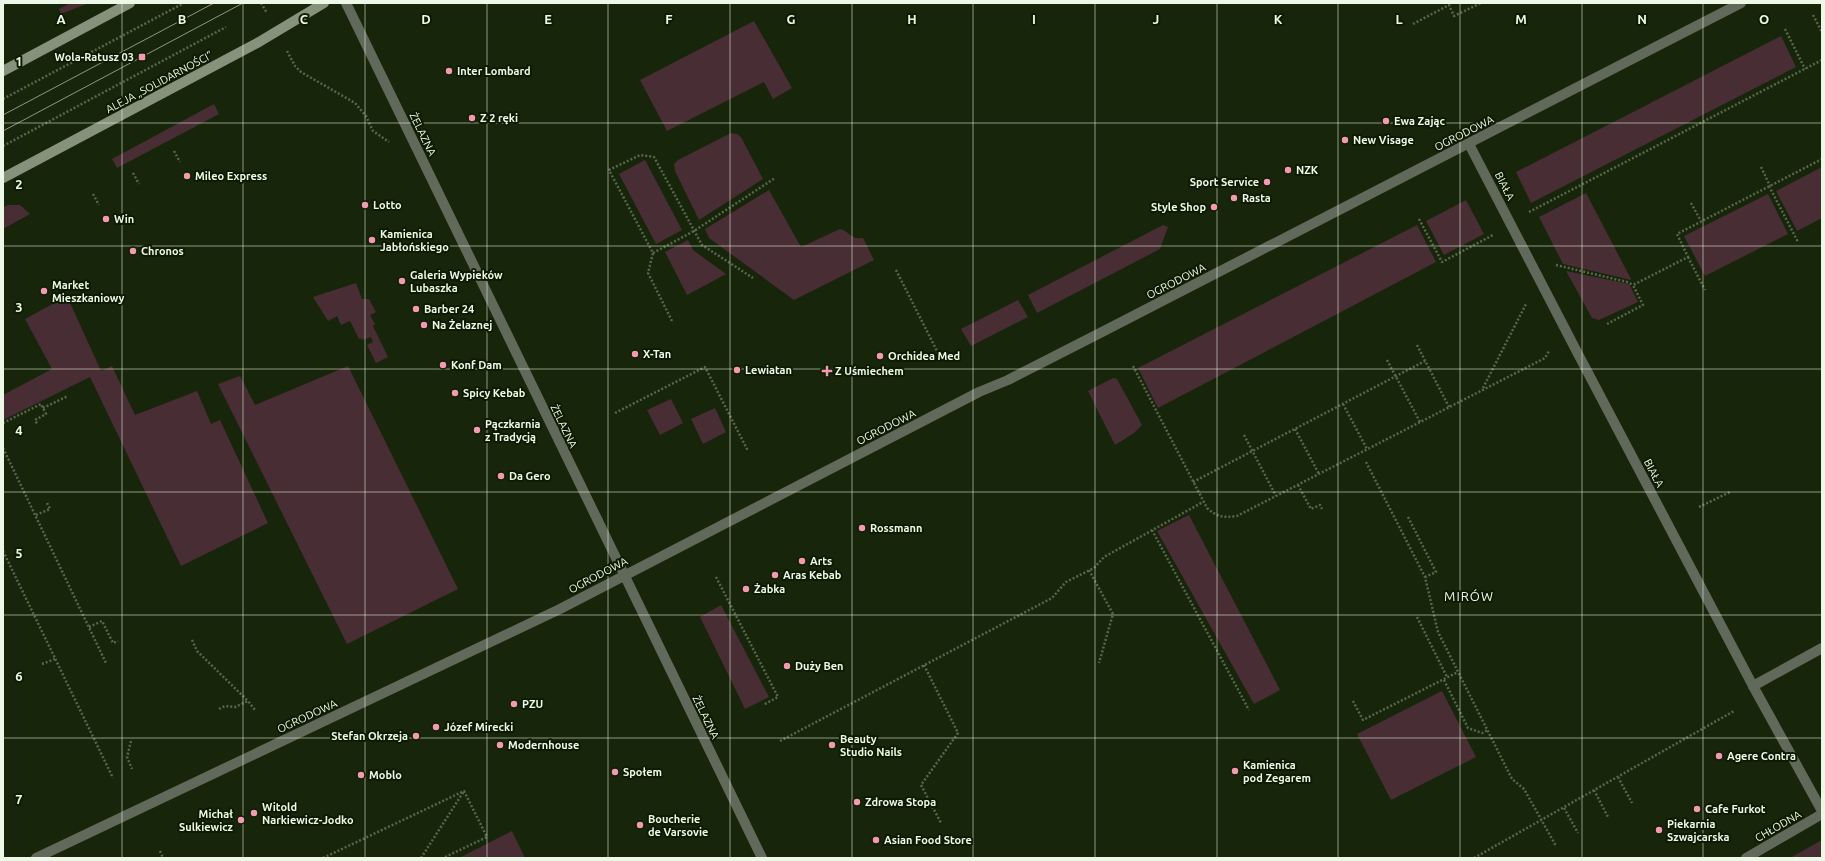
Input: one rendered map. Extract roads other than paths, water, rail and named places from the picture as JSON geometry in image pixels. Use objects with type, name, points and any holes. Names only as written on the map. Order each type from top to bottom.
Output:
[{"type":"main road","points":[[3,71],[130,3]]},
{"type":"main road","name":"ALEJA „SOLIDARNOŚCI”","points":[[3,178],[259,42],[324,3]]},
{"type":"street","name":"ŻELAZNA","points":[[346,3],[762,858]]},
{"type":"street","name":"OGRODOWA","points":[[36,858],[560,609],[972,396],[1055,356],[1741,3]]},
{"type":"street","name":"BIAŁA","points":[[1469,144],[1753,686],[1822,813]]},
{"type":"street","points":[[1753,686],[1822,648]]},
{"type":"street","name":"CHŁODNA","points":[[1746,858],[1822,813]]},
{"type":"tram line","points":[[3,115],[214,3]]},
{"type":"tram line","points":[[3,131],[243,3]]},
{"type":"place","name":"Wola-Ratusz 03","points":[[142,57]]},
{"type":"place","name":"Inter Lombard","points":[[449,71]]},
{"type":"place","name":"Z 2 ręki","points":[[472,118]]},
{"type":"place","name":"Ewa Zając","points":[[1386,121]]},
{"type":"place","name":"New Visage","points":[[1345,140]]},
{"type":"place","name":"NZK","points":[[1288,170]]},
{"type":"place","name":"Mileo Express","points":[[187,176]]},
{"type":"place","name":"Sport Service","points":[[1267,182]]},
{"type":"place","name":"Rasta","points":[[1234,198]]},
{"type":"place","name":"Lotto","points":[[365,205]]},
{"type":"place","name":"Style Shop","points":[[1214,207]]},
{"type":"place","name":"Win","points":[[106,219]]},
{"type":"place","name":"Kamienica Jabłońskiego","points":[[372,240]]},
{"type":"place","name":"Chronos","points":[[133,251]]},
{"type":"place","name":"Galeria Wypieków Lubaszka","points":[[402,281]]},
{"type":"place","name":"Market Mieszkaniowy","points":[[44,291]]},
{"type":"place","name":"Barber 24","points":[[416,309]]},
{"type":"place","name":"Na Żelaznej","points":[[424,325]]},
{"type":"place","name":"X-Tan","points":[[635,354]]},
{"type":"place","name":"Orchidea Med","points":[[880,356]]},
{"type":"place","name":"Konf Dam","points":[[443,365]]},
{"type":"place","name":"Lewiatan","points":[[737,370]]},
{"type":"place","name":"Z Uśmiechem","points":[[827,371]]},
{"type":"place","name":"Spicy Kebab","points":[[455,393]]},
{"type":"place","name":"Pączkarnia z Tradycją","points":[[477,430]]},
{"type":"place","name":"Da Gero","points":[[501,476]]},
{"type":"place","name":"Rossmann","points":[[862,528]]},
{"type":"place","name":"Arts","points":[[802,561]]},
{"type":"place","name":"Aras Kebab","points":[[775,575]]},
{"type":"place","name":"Żabka","points":[[746,589]]},
{"type":"place","name":"Duży Ben","points":[[787,666]]},
{"type":"place","name":"PZU","points":[[514,704]]},
{"type":"place","name":"Józef Mirecki","points":[[436,727]]},
{"type":"place","name":"Stefan Okrzeja","points":[[416,736]]},
{"type":"place","name":"Modernhouse","points":[[500,745]]},
{"type":"place","name":"Beauty Studio Nails","points":[[832,745]]},
{"type":"place","name":"Agere Contra","points":[[1719,756]]},
{"type":"place","name":"Kamienica pod Zegarem","points":[[1235,771]]},
{"type":"place","name":"Społem","points":[[615,772]]},
{"type":"place","name":"Moblo","points":[[361,775]]},
{"type":"place","name":"Zdrowa Stopa","points":[[857,802]]},
{"type":"place","name":"Cafe Furkot","points":[[1697,809]]},
{"type":"place","name":"Witold Narkiewicz-Jodko","points":[[254,813]]},
{"type":"place","name":"Michał Sulkiewicz","points":[[241,820]]},
{"type":"place","name":"Boucherie de Varsovie","points":[[640,825]]},
{"type":"place","name":"Piekarnia Szwajcarska","points":[[1659,830]]},
{"type":"place","name":"Asian Food Store","points":[[876,840]]},
{"type":"district","name":"MIRÓW","points":[[1469,596]]}]
